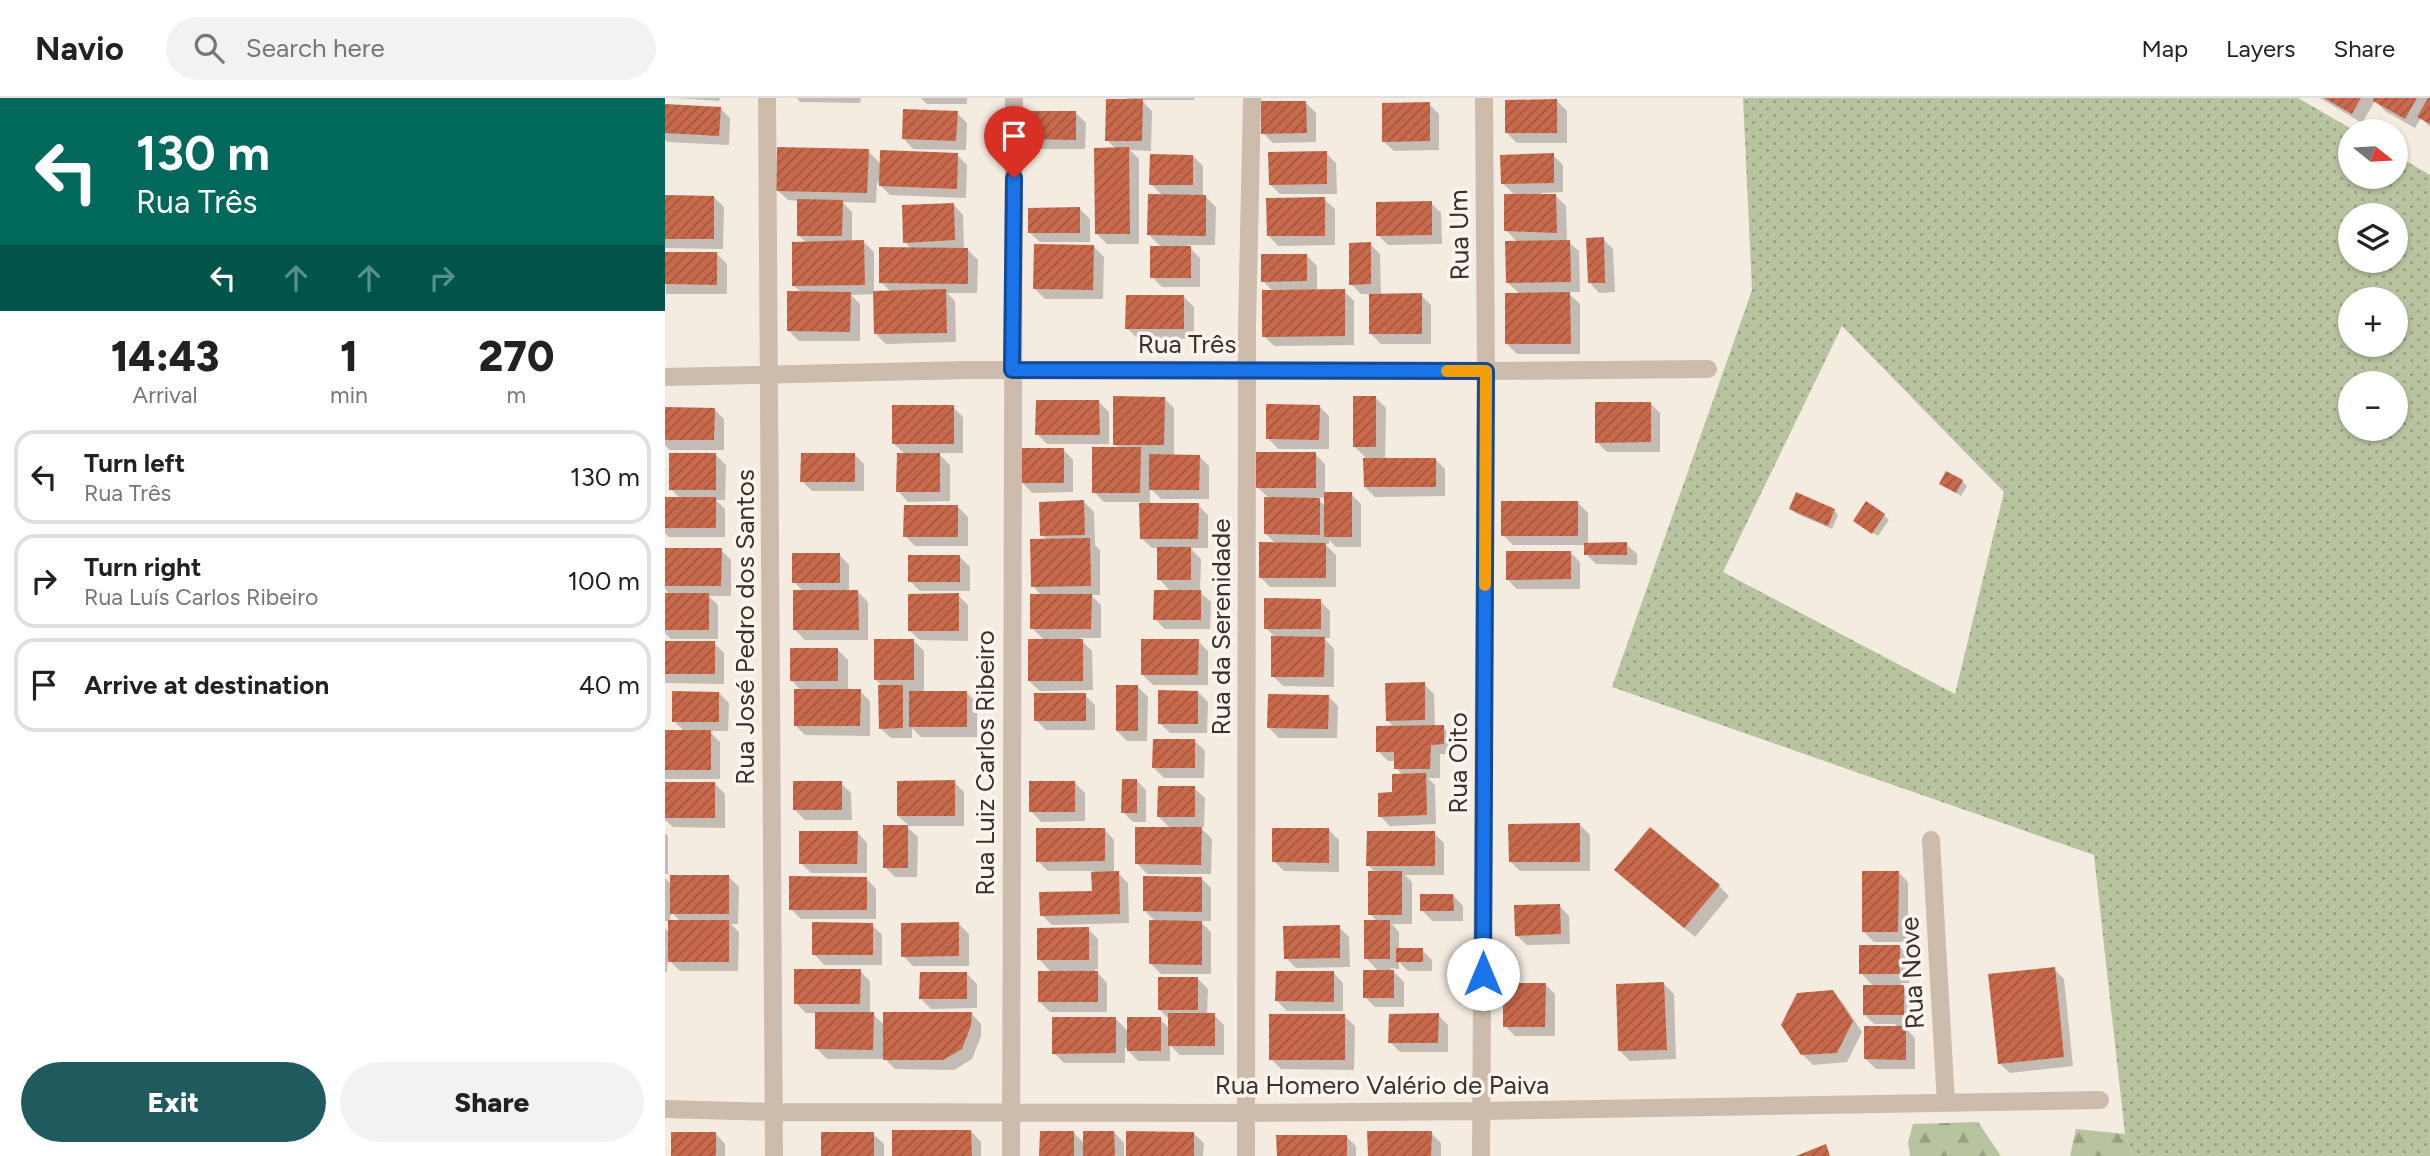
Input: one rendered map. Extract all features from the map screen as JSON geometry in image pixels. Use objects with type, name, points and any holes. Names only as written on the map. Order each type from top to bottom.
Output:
[{"type":"street","name":"Rua José Pedro dos Santos","points":[[767,98],[774,1156]]},
{"type":"street","name":"Rua Luiz Carlos Ribeiro","points":[[1011,1156],[1014,98]]},
{"type":"street","name":"Rua da Serenidade","points":[[1246,1156],[1248,370],[1252,98]]},
{"type":"street","name":"Rua Um","points":[[1484,98],[1486,371]]},
{"type":"street","name":"Rua Três","points":[[665,377],[1012,370],[1708,369]]},
{"type":"street","name":"Rua Oito","points":[[1481,1156],[1486,371]]},
{"type":"street","name":"Rua Nove","points":[[1931,840],[1946,1103]]},
{"type":"street","name":"Rua Homero Valério de Paiva","points":[[665,1109],[774,1112],[1246,1113],[2100,1100]]},
{"type":"green space","points":[[1743,98],[2298,98],[2338,121],[2338,189],[2408,189],[2408,162],[2430,175],[2430,1156],[2132,1156],[2125,1134],[2094,855],[1612,687],[1752,290]],"holes":[[[1842,326],[2004,492],[1955,694],[1723,572]]]},
{"type":"green space","points":[[1978,1122],[2001,1156],[1910,1156],[1908,1142],[1913,1124]]},
{"type":"green space","points":[[2076,1129],[2125,1134],[2132,1156],[2070,1156]]},
{"type":"building","points":[[2324,98],[2361,98],[2352,114]]},
{"type":"building","points":[[2374,98],[2417,98],[2405,119],[2373,101]]},
{"type":"building","points":[[2430,98],[2430,124],[2417,117]]},
{"type":"building","points":[[1106,99],[1143,99],[1142,141],[1105,141]]},
{"type":"building","points":[[1557,99],[1557,133],[1505,133],[1505,100]]},
{"type":"building","points":[[1261,101],[1306,101],[1307,133],[1261,134]]},
{"type":"building","points":[[1430,102],[1430,141],[1382,142],[1382,103]]},
{"type":"building","points":[[665,104],[721,107],[719,136],[665,133]]},
{"type":"building","points":[[903,109],[958,111],[956,141],[902,139]]},
{"type":"building","points":[[1027,111],[1076,111],[1076,140],[1027,139]]},
{"type":"building","points":[[777,147],[869,149],[867,193],[776,191]]},
{"type":"building","points":[[1129,147],[1130,234],[1095,234],[1094,148]]},
{"type":"building","points":[[880,150],[958,153],[957,189],[879,186]]},
{"type":"building","points":[[1327,151],[1327,184],[1269,185],[1268,152]]},
{"type":"building","points":[[1554,153],[1554,183],[1501,184],[1500,155]]},
{"type":"building","points":[[1150,154],[1193,155],[1193,185],[1149,185]]},
{"type":"building","points":[[1148,194],[1206,195],[1206,236],[1147,235]]},
{"type":"building","points":[[1504,194],[1556,194],[1557,233],[1504,231]]},
{"type":"building","points":[[665,195],[714,196],[714,239],[665,239]]},
{"type":"building","points":[[1325,197],[1325,236],[1267,236],[1266,198]]},
{"type":"building","points":[[797,199],[843,200],[842,236],[797,236]]},
{"type":"building","points":[[1432,201],[1432,235],[1376,236],[1376,202]]},
{"type":"building","points":[[954,203],[955,240],[903,243],[902,205]]},
{"type":"building","points":[[1080,207],[1080,233],[1028,233],[1028,208]]},
{"type":"building","points":[[1604,237],[1605,283],[1588,283],[1586,238]]},
{"type":"building","points":[[864,240],[865,285],[792,286],[792,242]]},
{"type":"building","points":[[1570,240],[1571,282],[1506,283],[1505,241]]},
{"type":"building","points":[[1371,242],[1371,284],[1349,285],[1349,243]]},
{"type":"building","points":[[1034,244],[1094,245],[1093,290],[1033,289]]},
{"type":"building","points":[[1150,246],[1191,246],[1191,278],[1150,278]]},
{"type":"building","points":[[879,247],[968,248],[968,284],[879,283]]},
{"type":"building","points":[[665,252],[717,252],[717,285],[665,284]]},
{"type":"building","points":[[1261,254],[1307,254],[1307,281],[1261,282]]},
{"type":"building","points":[[946,289],[947,333],[874,334],[873,291]]},
{"type":"building","points":[[1345,289],[1345,336],[1262,337],[1262,290]]},
{"type":"building","points":[[787,291],[851,292],[850,332],[787,331]]},
{"type":"building","points":[[1570,292],[1571,344],[1505,344],[1505,293]]},
{"type":"building","points":[[1422,293],[1422,334],[1369,334],[1369,294]]},
{"type":"building","points":[[1126,295],[1184,295],[1184,329],[1125,329]]},
{"type":"building","points":[[1113,396],[1165,397],[1164,445],[1113,445]]},
{"type":"building","points":[[1353,396],[1376,396],[1376,447],[1353,447]]},
{"type":"building","points":[[1036,400],[1099,400],[1100,435],[1035,435]]},
{"type":"building","points":[[1595,402],[1651,402],[1651,442],[1595,443]]},
{"type":"building","points":[[1266,404],[1320,405],[1319,440],[1266,439]]},
{"type":"building","points":[[892,405],[954,405],[954,444],[892,444]]},
{"type":"building","points":[[665,407],[715,408],[714,440],[665,440]]},
{"type":"building","points":[[1092,447],[1141,447],[1140,493],[1092,493]]},
{"type":"building","points":[[1020,448],[1064,448],[1064,483],[1020,483]]},
{"type":"building","points":[[1256,452],[1316,452],[1316,488],[1256,488]]},
{"type":"building","points":[[669,453],[716,453],[716,490],[669,490]]},
{"type":"building","points":[[801,453],[855,453],[855,482],[800,482]]},
{"type":"building","points":[[897,453],[940,453],[940,492],[896,492]]},
{"type":"building","points":[[1149,454],[1200,455],[1199,490],[1149,490]]},
{"type":"building","points":[[1363,458],[1436,458],[1436,487],[1364,487]]},
{"type":"building","points":[[1946,471],[1963,480],[1956,493],[1939,484]]},
{"type":"building","points":[[1324,492],[1352,492],[1352,537],[1324,537]]},
{"type":"building","points":[[1796,492],[1835,509],[1828,526],[1789,509]]},
{"type":"building","points":[[665,497],[716,497],[716,528],[665,528]]},
{"type":"building","points":[[1264,497],[1320,498],[1320,535],[1264,534]]},
{"type":"building","points":[[1084,500],[1085,535],[1040,536],[1039,502]]},
{"type":"building","points":[[1501,501],[1578,501],[1578,536],[1501,536]]},
{"type":"building","points":[[1866,501],[1885,514],[1872,534],[1853,521]]},
{"type":"building","points":[[1139,503],[1199,503],[1198,539],[1140,539]]},
{"type":"building","points":[[904,505],[958,505],[958,537],[903,537]]},
{"type":"building","points":[[1090,538],[1091,586],[1031,587],[1030,539]]},
{"type":"building","points":[[1259,542],[1326,543],[1326,578],[1259,578]]},
{"type":"building","points":[[1627,542],[1627,555],[1584,555],[1584,543]]},
{"type":"building","points":[[1157,547],[1191,547],[1191,580],[1157,580]]},
{"type":"building","points":[[665,548],[722,548],[721,586],[665,586]]},
{"type":"building","points":[[1506,551],[1571,551],[1571,579],[1506,580]]},
{"type":"building","points":[[792,553],[840,553],[840,583],[792,583]]},
{"type":"building","points":[[908,555],[960,555],[960,582],[908,582]]},
{"type":"building","points":[[793,590],[858,590],[859,630],[793,630]]},
{"type":"building","points":[[1154,590],[1201,590],[1201,620],[1153,620]]},
{"type":"building","points":[[665,593],[709,593],[709,630],[665,630]]},
{"type":"building","points":[[959,593],[959,631],[908,631],[908,594]]},
{"type":"building","points":[[1030,594],[1092,594],[1091,629],[1030,629]]},
{"type":"building","points":[[1264,598],[1321,599],[1321,629],[1264,629]]},
{"type":"building","points":[[1271,636],[1325,637],[1324,677],[1271,677]]},
{"type":"building","points":[[874,639],[914,639],[914,680],[874,680]]},
{"type":"building","points":[[1028,639],[1083,639],[1083,681],[1028,681]]},
{"type":"building","points":[[1141,639],[1199,639],[1198,675],[1141,675]]},
{"type":"building","points":[[665,641],[715,641],[715,674],[665,674]]},
{"type":"building","points":[[790,648],[838,648],[838,681],[790,681]]},
{"type":"building","points":[[1425,682],[1425,720],[1386,721],[1385,683]]},
{"type":"building","points":[[878,685],[903,685],[903,728],[879,729]]},
{"type":"building","points":[[1116,685],[1138,685],[1138,731],[1116,731]]},
{"type":"building","points":[[794,689],[861,689],[860,726],[794,726]]},
{"type":"building","points":[[1158,690],[1198,691],[1198,724],[1158,724]]},
{"type":"building","points":[[672,691],[719,692],[719,722],[672,722]]},
{"type":"building","points":[[909,691],[967,691],[967,727],[909,727]]},
{"type":"building","points":[[1034,693],[1086,693],[1086,721],[1034,721]]},
{"type":"building","points":[[1268,694],[1329,695],[1328,729],[1267,728]]},
{"type":"building","points":[[1444,725],[1444,744],[1431,745],[1430,769],[1394,769],[1394,752],[1376,752],[1376,726]]},
{"type":"building","points":[[665,730],[711,730],[711,770],[665,770]]},
{"type":"building","points":[[1153,739],[1195,739],[1195,768],[1152,768]]},
{"type":"building","points":[[1426,773],[1427,815],[1378,817],[1378,793],[1392,792],[1392,774]]},
{"type":"building","points":[[1122,779],[1137,779],[1137,813],[1121,813]]},
{"type":"building","points":[[955,780],[955,816],[897,816],[897,781]]},
{"type":"building","points":[[793,781],[842,781],[842,810],[793,810]]},
{"type":"building","points":[[1029,781],[1075,781],[1075,812],[1029,812]]},
{"type":"building","points":[[665,782],[715,782],[715,818],[665,818]]},
{"type":"building","points":[[1158,786],[1195,786],[1195,817],[1157,817]]},
{"type":"building","points":[[1580,823],[1580,862],[1509,862],[1508,824]]},
{"type":"building","points":[[883,825],[908,825],[908,868],[883,868]]},
{"type":"building","points":[[1135,827],[1202,827],[1201,865],[1135,864]]},
{"type":"building","points":[[1650,827],[1720,885],[1684,928],[1614,870]]},
{"type":"building","points":[[1036,828],[1105,828],[1105,861],[1036,862]]},
{"type":"building","points":[[1272,828],[1329,828],[1329,863],[1272,862]]},
{"type":"building","points":[[799,831],[858,831],[857,864],[799,864]]},
{"type":"building","points":[[1367,831],[1435,831],[1435,866],[1366,866]]},
{"type":"building","points":[[1119,871],[1120,914],[1040,916],[1039,892],[1092,891],[1091,872]]},
{"type":"building","points":[[1368,871],[1402,871],[1402,915],[1368,915]]},
{"type":"building","points":[[1862,871],[1899,871],[1898,932],[1862,932]]},
{"type":"building","points":[[670,875],[729,875],[729,914],[670,914]]},
{"type":"building","points":[[789,876],[867,877],[867,910],[789,910]]},
{"type":"building","points":[[1143,876],[1202,877],[1202,912],[1143,911]]},
{"type":"building","points":[[1420,894],[1453,894],[1454,911],[1420,911]]},
{"type":"building","points":[[1560,904],[1561,934],[1515,936],[1514,905]]},
{"type":"building","points":[[668,920],[729,920],[729,962],[668,962]]},
{"type":"building","points":[[1149,920],[1202,921],[1202,965],[1149,964]]},
{"type":"building","points":[[1364,920],[1390,920],[1390,959],[1364,959]]},
{"type":"building","points":[[812,922],[873,923],[873,955],[812,955]]},
{"type":"building","points":[[959,922],[959,956],[901,957],[901,923]]},
{"type":"building","points":[[1340,925],[1340,958],[1284,959],[1283,926]]},
{"type":"building","points":[[1089,927],[1089,960],[1037,960],[1037,928]]},
{"type":"building","points":[[1859,945],[1900,945],[1900,974],[1859,974]]},
{"type":"building","points":[[1396,948],[1423,948],[1423,962],[1396,962]]},
{"type":"building","points":[[2055,967],[2064,1057],[1998,1064],[1988,974]]},
{"type":"building","points":[[794,969],[861,969],[860,1004],[794,1004]]},
{"type":"building","points":[[1363,970],[1394,970],[1394,998],[1363,998]]},
{"type":"building","points":[[1038,971],[1098,971],[1098,1002],[1038,1002]]},
{"type":"building","points":[[1276,971],[1334,971],[1334,1002],[1275,1001]]},
{"type":"building","points":[[920,972],[967,972],[967,999],[919,999]]},
{"type":"building","points":[[1158,977],[1198,977],[1198,1010],[1158,1010]]},
{"type":"building","points":[[1664,982],[1667,1050],[1618,1051],[1616,984]]},
{"type":"building","points":[[1503,983],[1546,983],[1545,1027],[1503,1027]]},
{"type":"building","points":[[1863,985],[1904,985],[1904,1015],[1863,1015]]},
{"type":"building","points":[[1833,990],[1853,1021],[1837,1053],[1801,1055],[1781,1025],[1797,993]]},
{"type":"building","points":[[815,1012],[874,1012],[873,1050],[815,1049]]},
{"type":"building","points":[[883,1012],[972,1012],[971,1025],[962,1049],[943,1060],[883,1060]]},
{"type":"building","points":[[1168,1013],[1215,1013],[1215,1046],[1168,1046]]},
{"type":"building","points":[[1439,1013],[1438,1043],[1388,1043],[1389,1014]]},
{"type":"building","points":[[1269,1014],[1345,1014],[1345,1060],[1269,1060]]},
{"type":"building","points":[[1052,1017],[1116,1017],[1116,1053],[1052,1054]]},
{"type":"building","points":[[1127,1017],[1161,1017],[1161,1051],[1127,1051]]},
{"type":"building","points":[[1864,1026],[1906,1026],[1906,1060],[1864,1059]]},
{"type":"building","points":[[892,1130],[971,1130],[972,1156],[892,1156]]},
{"type":"building","points":[[1040,1131],[1074,1131],[1074,1156],[1039,1156]]},
{"type":"building","points":[[1083,1131],[1114,1131],[1115,1156],[1083,1156]]},
{"type":"building","points":[[1126,1131],[1194,1132],[1194,1156],[1126,1156]]},
{"type":"building","points":[[1367,1131],[1432,1131],[1431,1156],[1368,1156]]},
{"type":"building","points":[[671,1132],[716,1132],[716,1156],[671,1156]]},
{"type":"building","points":[[821,1132],[874,1132],[874,1156],[821,1156]]},
{"type":"building","points":[[1276,1135],[1347,1135],[1347,1156],[1277,1156]]},
{"type":"building","points":[[1826,1144],[1830,1156],[1796,1156]]},
{"type":"slow traffic","points":[[1447,371],[1486,371],[1485,585]]},
{"type":"route","points":[[1014,178],[1012,370],[1486,371],[1483,974]]}]
